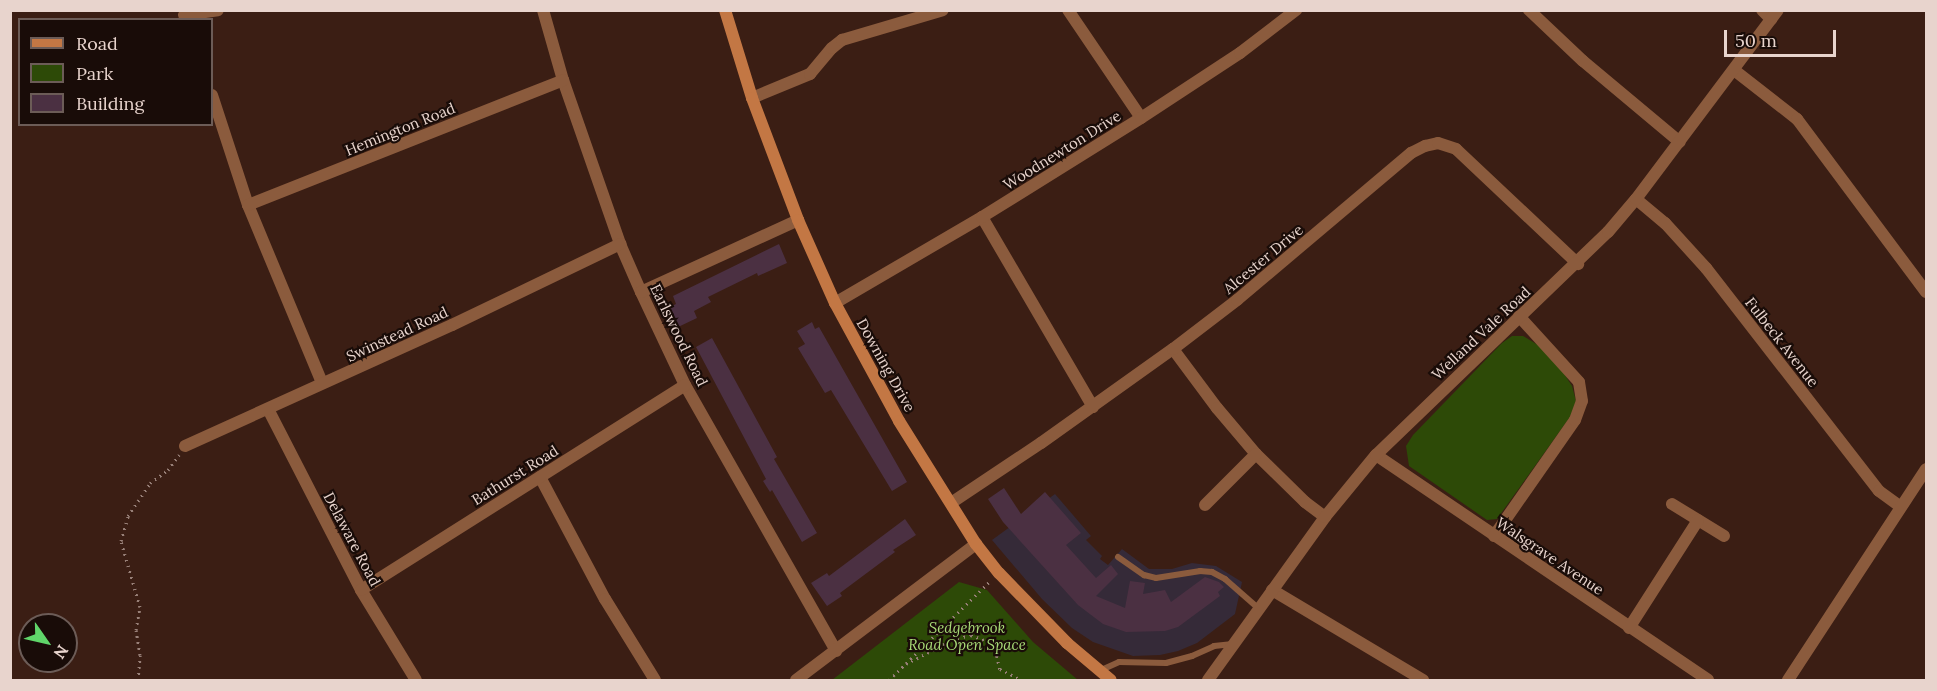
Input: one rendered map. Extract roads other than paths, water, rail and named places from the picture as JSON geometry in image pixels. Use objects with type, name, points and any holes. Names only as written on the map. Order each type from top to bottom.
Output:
[{"type":"street","points":[[184,15],[218,10]]},
{"type":"street","name":"Earlswood Road","points":[[543,10],[563,80],[620,244],[641,292],[685,385],[836,651]]},
{"type":"street","name":"Downing Drive","points":[[725,10],[752,98],[798,220],[836,303],[894,411],[976,544],[999,573],[1037,614],[1098,672],[1111,681]]},
{"type":"street","points":[[752,98],[810,74],[842,40],[943,10]]},
{"type":"street","points":[[1068,10],[1141,118]]},
{"type":"street","name":"Woodnewton Drive","points":[[836,303],[982,217],[1141,118],[1240,53],[1296,10]]},
{"type":"street","points":[[1529,10],[1583,61],[1680,142]]},
{"type":"street","name":"Welland Vale Road","points":[[1208,681],[1325,517],[1376,455],[1519,316],[1578,264],[1636,199],[1680,142],[1734,69],[1771,13]]},
{"type":"street","points":[[1734,69],[1797,119],[1926,292]]},
{"type":"street","name":"Hemington Road","points":[[248,205],[563,80]]},
{"type":"street","points":[[213,98],[248,205],[322,383]]},
{"type":"street","name":"Alcester Drive","points":[[951,503],[1093,407],[1173,349],[1246,293],[1411,153],[1425,146],[1438,143],[1456,149],[1578,264]]},
{"type":"street","name":"Fulbeck Avenue","points":[[1636,199],[1665,223],[1699,260],[1879,491],[1900,506]]},
{"type":"street","points":[[982,217],[1093,407]]},
{"type":"street","points":[[641,292],[798,220]]},
{"type":"street","name":"Swinstead Road","points":[[185,446],[452,325],[620,244]]},
{"type":"street","points":[[1494,536],[1575,420],[1582,401],[1579,382],[1519,316]]},
{"type":"street","points":[[1173,349],[1217,408],[1256,454],[1305,502],[1325,517]]},
{"type":"street","name":"Bathurst Road","points":[[361,590],[685,385]]},
{"type":"street","name":"Delaware Road","points":[[267,409],[361,590],[416,681]]},
{"type":"street","points":[[1205,506],[1256,454]]},
{"type":"street","name":"Walsgrave Avenue","points":[[1376,455],[1708,681]]},
{"type":"street","points":[[1788,681],[1926,469]]},
{"type":"street","points":[[540,477],[605,599],[655,681]]},
{"type":"street","points":[[1672,504],[1724,536]]},
{"type":"street","points":[[1629,627],[1698,520]]},
{"type":"street","points":[[796,681],[976,544]]},
{"type":"street","points":[[1272,590],[1423,681]]},
{"type":"lane","points":[[1118,557],[1144,575],[1156,578],[1200,571],[1212,572],[1225,579],[1258,608]]},
{"type":"lane","points":[[1098,672],[1119,662],[1166,663],[1192,656],[1214,646],[1233,645]]},
{"type":"park label","name":"Sedgebrook Road Open Space","points":[[967,636]]}]
